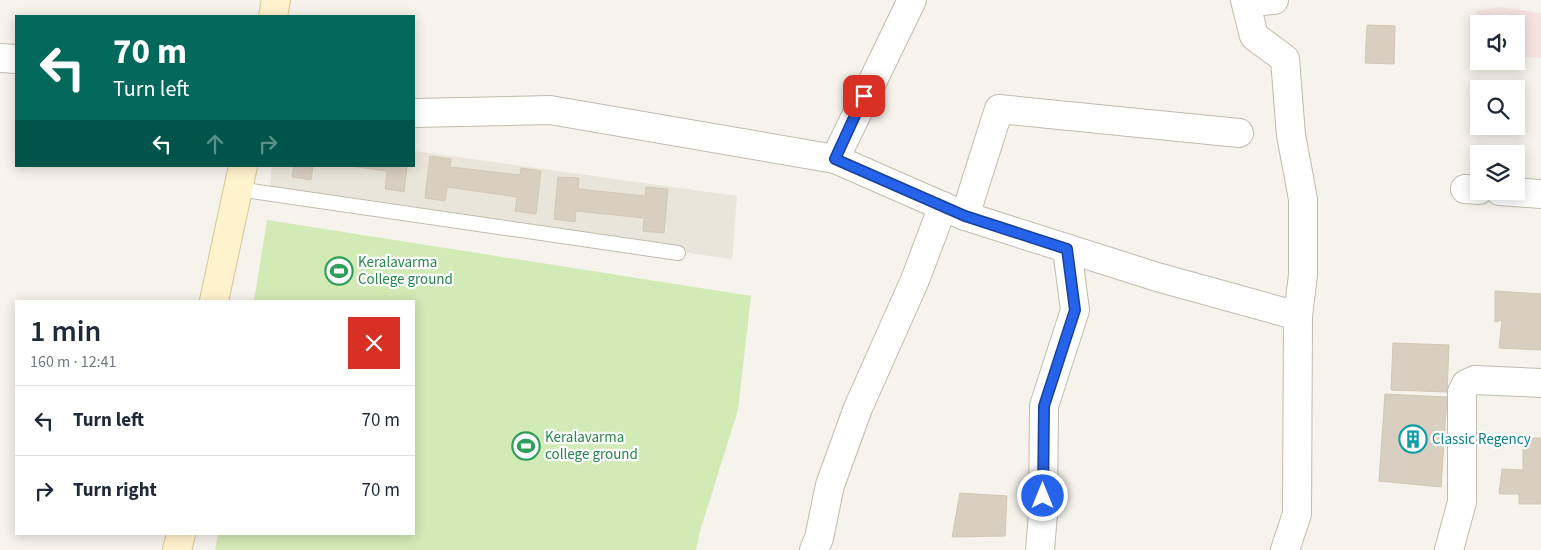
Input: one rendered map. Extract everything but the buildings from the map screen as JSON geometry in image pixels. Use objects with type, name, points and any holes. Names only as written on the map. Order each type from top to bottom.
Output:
[{"type":"street","points":[[273,15],[276,0]]},
{"type":"street","points":[[835,159],[912,0]]},
{"type":"street","points":[[1274,0],[1246,1],[1254,36],[1285,59],[1291,135],[1303,199],[1303,275],[1298,316],[1297,514],[1285,550]]},
{"type":"street","points":[[0,58],[15,59]]},
{"type":"street","points":[[814,550],[819,538],[830,485],[858,408],[915,280],[954,211],[999,109],[1239,133]]},
{"type":"street","points":[[415,113],[550,110],[835,159],[954,211],[1067,249],[1298,316]]},
{"type":"street","points":[[214,300],[240,178]]},
{"type":"street","points":[[1525,193],[1541,194]]},
{"type":"street","points":[[1040,550],[1043,514],[1044,406],[1075,310],[1067,249]]},
{"type":"street","points":[[1448,550],[1462,502],[1462,392],[1466,384],[1475,380],[1541,383]]},
{"type":"street","points":[[177,550],[181,535]]},
{"type":"lane","points":[[240,178],[678,252]]},
{"type":"shaded area","points":[[1499,7],[1541,13],[1541,58],[1525,57],[1525,15],[1477,15],[1476,11]]},
{"type":"shaded area","points":[[415,151],[737,196],[732,259],[269,195],[272,167],[415,167]]},
{"type":"green space","points":[[267,220],[751,296],[738,410],[700,531],[696,550],[215,550],[218,535],[415,535],[415,300],[254,300]]},
{"type":"place","name":"Keralavarma College ground","points":[[339,271]]},
{"type":"place","name":"Classic Regency","points":[[1413,439]]},
{"type":"place","name":"Keralavarma college ground","points":[[526,446]]},
{"type":"route","points":[[864,96],[835,159],[965,216],[1067,249],[1075,310],[1044,406],[1043,496]]}]
